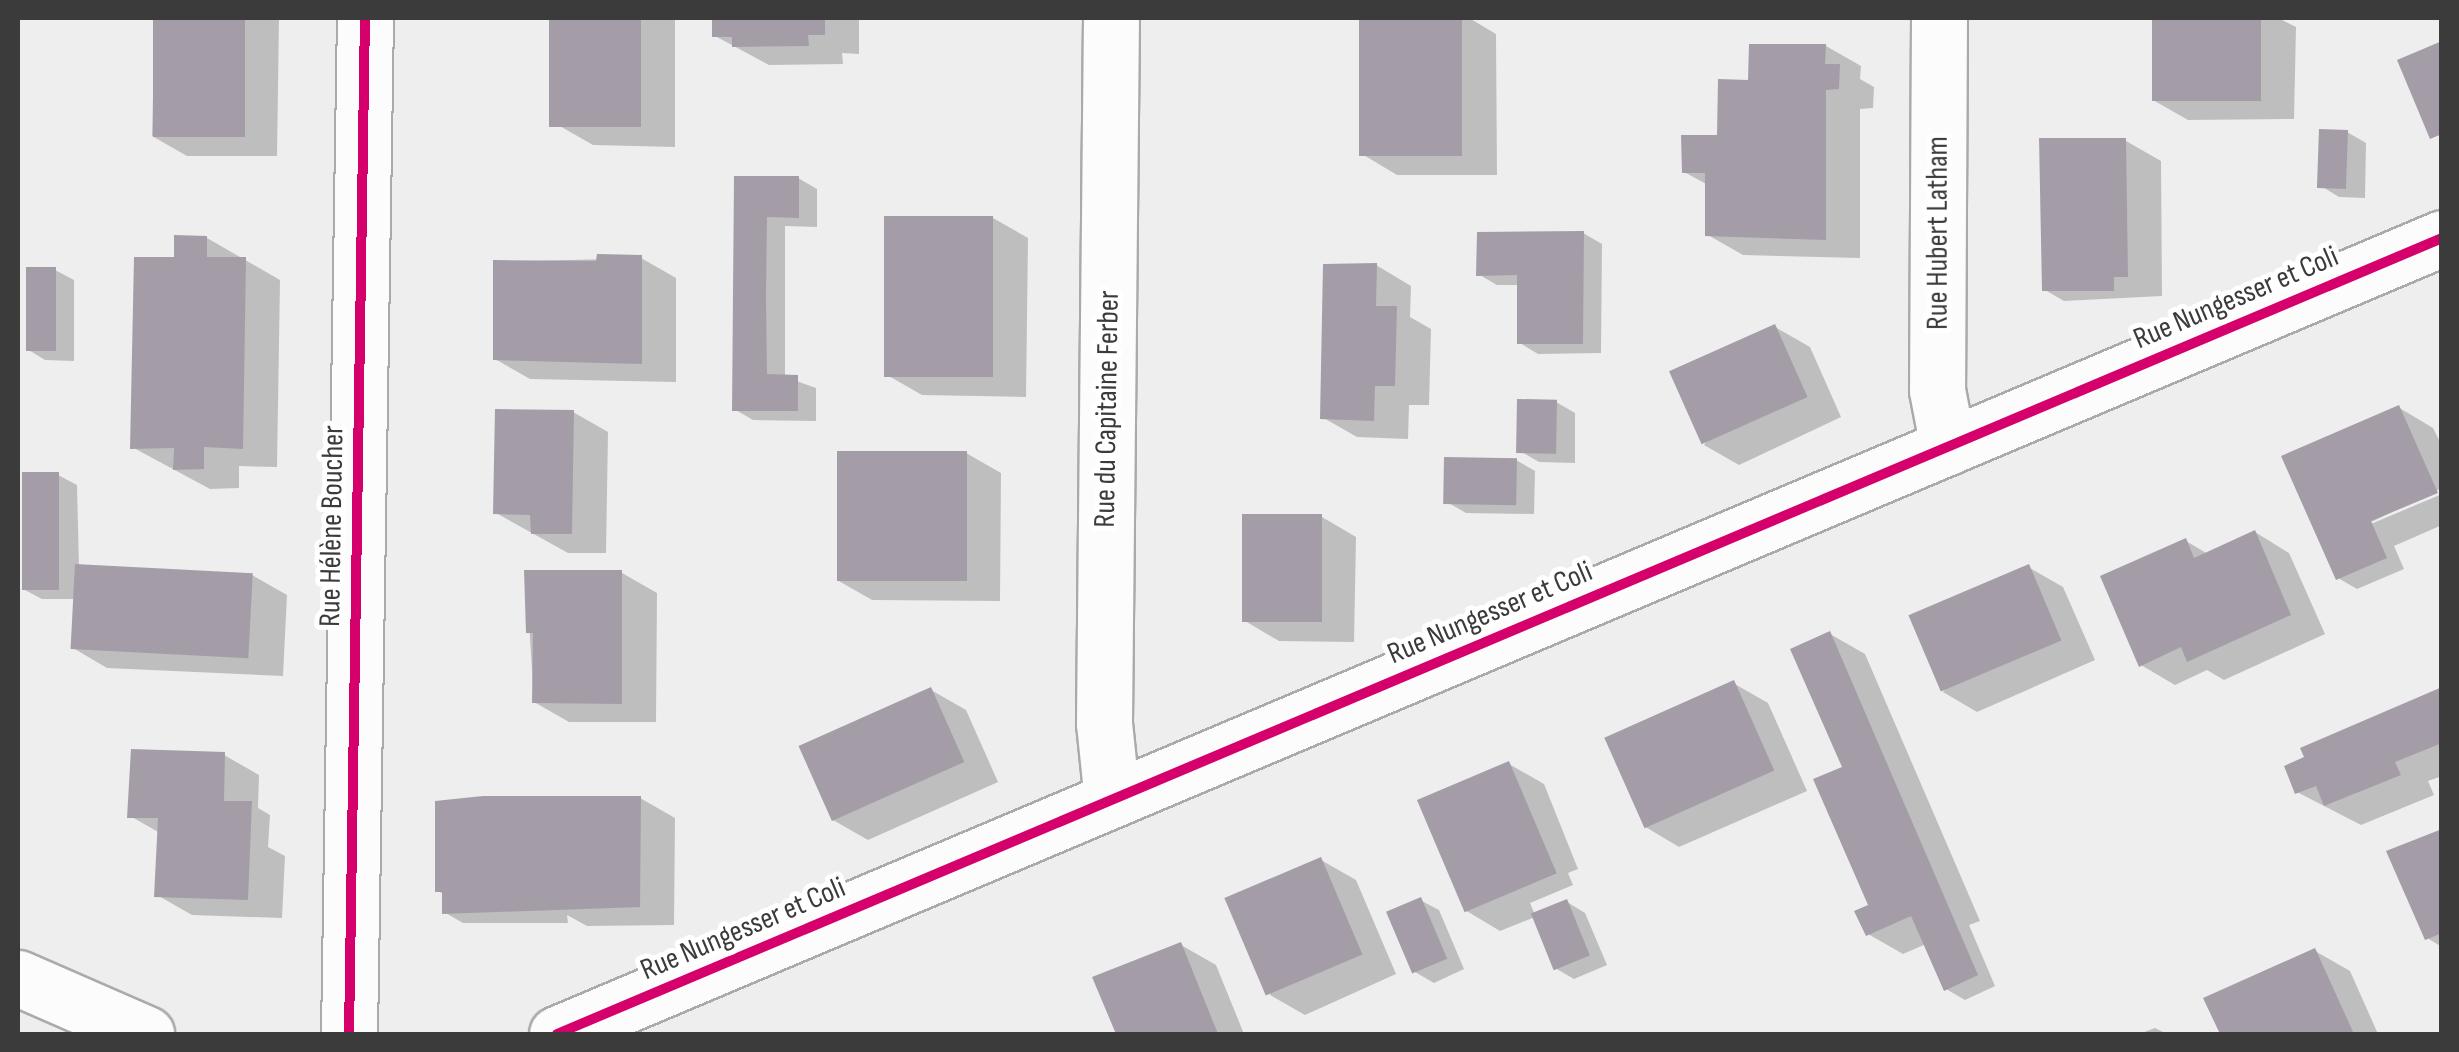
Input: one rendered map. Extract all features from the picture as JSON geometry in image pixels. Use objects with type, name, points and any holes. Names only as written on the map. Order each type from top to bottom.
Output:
[{"type":"street","name":"Rue Hélène Boucher","points":[[349,1034],[365,18]]},
{"type":"street","name":"Rue du Capitaine Ferber","points":[[1112,18],[1104,722],[1112,800]]},
{"type":"street","name":"Rue Hubert Latham","points":[[1939,18],[1938,390],[1948,447]]},
{"type":"street","name":"Rue Nungesser et Coli","points":[[557,1034],[2442,238]]},
{"type":"street","points":[[18,978],[146,1034]]},
{"type":"building","points":[[153,18],[245,18],[245,137],[153,137]]},
{"type":"building","points":[[549,18],[641,18],[641,127],[549,127]]},
{"type":"building","points":[[712,18],[825,18],[825,35],[808,35],[809,46],[732,47],[732,37],[712,37]]},
{"type":"building","points":[[1359,18],[1462,18],[1462,156],[1359,156]]},
{"type":"building","points":[[2152,18],[2261,18],[2261,101],[2152,101]]},
{"type":"building","points":[[2442,41],[2442,134],[2430,139],[2397,60]]},
{"type":"building","points":[[1749,44],[1826,44],[1825,64],[1840,64],[1839,89],[1826,90],[1826,240],[1705,236],[1705,173],[1682,173],[1681,135],[1717,135],[1718,79],[1748,80]]},
{"type":"building","points":[[2319,129],[2348,130],[2346,189],[2317,188]]},
{"type":"building","points":[[2039,138],[2126,138],[2128,277],[2114,277],[2114,291],[2042,291]]},
{"type":"building","points":[[734,176],[799,176],[799,218],[767,217],[766,297],[767,374],[798,375],[798,411],[732,411]]},
{"type":"building","points":[[884,216],[993,216],[993,377],[884,377]]},
{"type":"building","points":[[1584,231],[1583,344],[1517,344],[1517,275],[1476,276],[1477,232]]},
{"type":"building","points":[[174,235],[207,236],[207,257],[246,257],[243,449],[204,447],[204,469],[173,470],[174,448],[130,449],[134,257],[174,257]]},
{"type":"building","points":[[597,254],[642,255],[642,364],[493,360],[493,260],[596,261]]},
{"type":"building","points":[[1377,263],[1376,306],[1397,306],[1395,386],[1375,386],[1374,421],[1320,419],[1323,264]]},
{"type":"building","points":[[26,267],[56,267],[56,351],[26,351]]},
{"type":"building","points":[[1775,324],[1808,397],[1702,444],[1669,371]]},
{"type":"building","points":[[1517,399],[1557,400],[1556,454],[1516,453]]},
{"type":"building","points":[[2399,405],[2438,493],[2371,521],[2387,558],[2336,580],[2281,456]]},
{"type":"building","points":[[495,409],[574,410],[572,534],[531,534],[530,515],[493,514]]},
{"type":"building","points":[[837,451],[967,451],[967,581],[837,581]]},
{"type":"building","points":[[1444,457],[1517,458],[1516,505],[1443,504]]},
{"type":"building","points":[[22,472],[59,472],[59,590],[22,590]]},
{"type":"building","points":[[1242,514],[1322,514],[1322,622],[1242,622]]},
{"type":"building","points":[[2255,530],[2291,615],[2187,662],[2181,647],[2139,667],[2100,576],[2186,538],[2194,558]]},
{"type":"building","points":[[75,564],[253,573],[248,658],[71,649]]},
{"type":"building","points":[[2029,564],[2061,640],[1941,692],[1908,615]]},
{"type":"building","points":[[524,570],[622,570],[622,704],[532,703],[533,633],[526,633]]},
{"type":"building","points":[[1830,631],[1978,975],[1944,991],[1911,916],[1866,936],[1854,911],[1868,905],[1813,779],[1842,767],[1790,649]]},
{"type":"building","points":[[1734,680],[1774,770],[1645,828],[1604,738]]},
{"type":"building","points":[[931,687],[964,762],[832,821],[799,746]]},
{"type":"building","points":[[2442,687],[2442,743],[2395,762],[2401,775],[2324,806],[2316,786],[2295,794],[2284,766],[2304,757],[2300,748]]},
{"type":"building","points":[[131,749],[225,752],[224,801],[252,801],[248,900],[154,897],[158,818],[127,818]]},
{"type":"building","points":[[1509,761],[1557,873],[1465,912],[1417,800]]},
{"type":"building","points":[[483,796],[641,796],[640,907],[442,914],[442,892],[435,892],[435,801]]},
{"type":"building","points":[[2442,829],[2442,933],[2425,940],[2386,851]]},
{"type":"building","points":[[1321,857],[1362,955],[1266,996],[1224,898]]},
{"type":"building","points":[[1421,897],[1447,959],[1412,974],[1386,912]]},
{"type":"building","points":[[1567,899],[1590,956],[1554,970],[1531,914]]},
{"type":"building","points":[[1181,942],[1218,1034],[1116,1034],[1092,977]]},
{"type":"building","points":[[2315,948],[2354,1034],[2220,1034],[2203,998]]},
{"type":"cycle path","points":[[349,1034],[365,18]]},
{"type":"cycle path","points":[[557,1034],[2442,238]]}]
